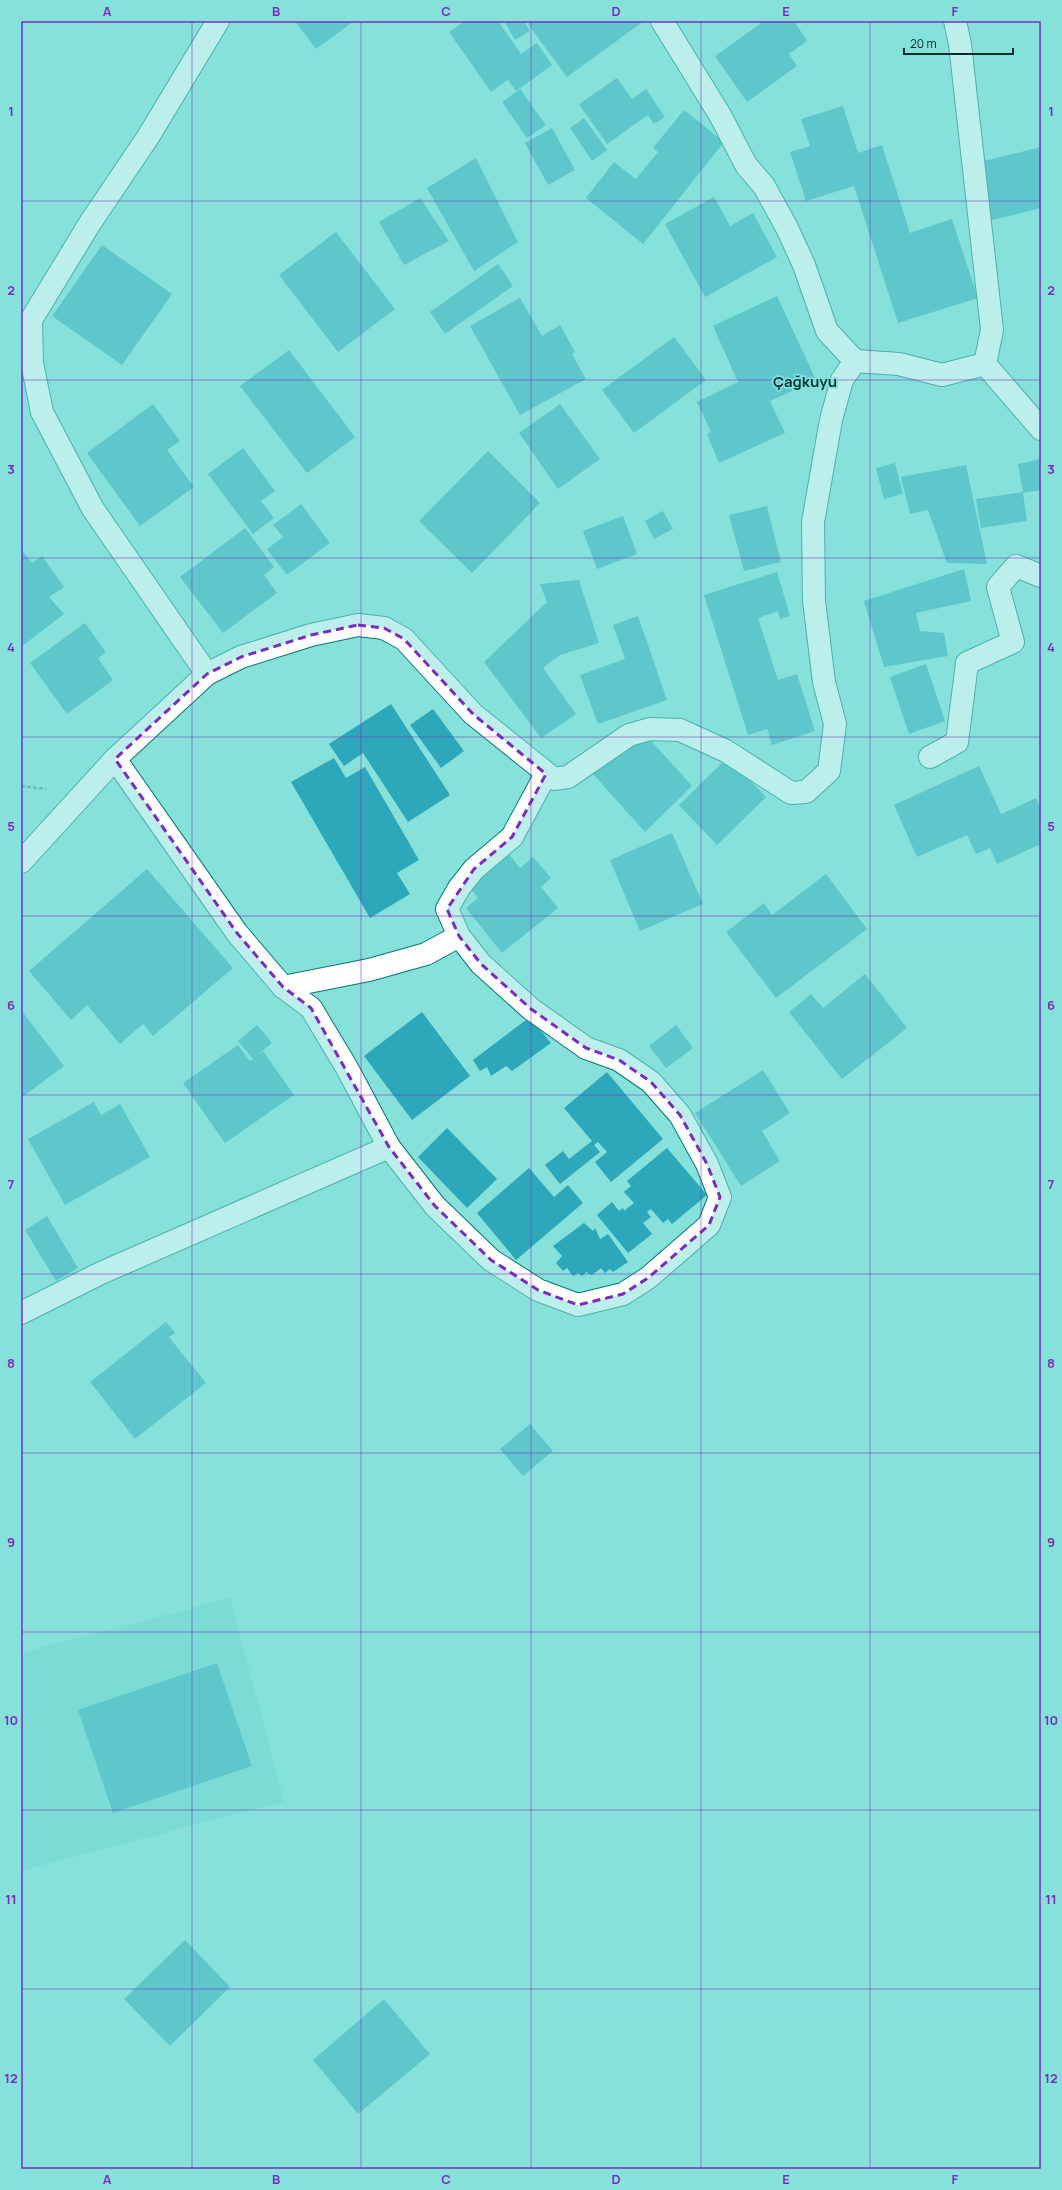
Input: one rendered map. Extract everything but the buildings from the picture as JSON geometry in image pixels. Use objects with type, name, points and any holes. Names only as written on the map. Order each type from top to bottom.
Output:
[{"type":"street","points":[[207,674],[93,509],[42,412],[32,363],[31,320],[90,223],[148,137],[218,21]]},
{"type":"street","points":[[662,21],[720,115],[746,165],[764,186],[787,228],[804,265],[827,331],[855,361],[899,364],[942,375],[985,364]]},
{"type":"street","points":[[955,21],[960,44],[992,330],[985,364]]},
{"type":"street","points":[[21,862],[115,759],[207,674],[242,657],[311,635],[358,625],[384,628],[404,638],[474,714],[546,774],[554,778],[568,777],[630,734],[650,729],[680,730],[726,751],[791,793],[806,792],[829,771],[836,724],[824,682],[815,608],[812,522],[831,420],[842,380],[855,361]]},
{"type":"street","points":[[985,364],[1041,429]]},
{"type":"street","points":[[930,758],[957,742],[967,662],[1013,642],[998,587],[1016,566],[1041,576]]},
{"type":"street","points":[[115,759],[237,933],[283,987],[311,1008],[347,1068],[389,1147],[435,1206],[491,1260],[538,1290],[578,1305],[623,1294],[648,1278],[709,1225],[720,1197],[707,1164],[680,1115],[651,1082],[619,1060],[586,1048],[531,1009],[480,964],[459,936],[447,909],[459,888],[474,869],[512,836],[546,774]]},
{"type":"street","points":[[283,987],[369,970],[426,954],[459,936]]},
{"type":"street","points":[[21,1313],[101,1273],[389,1147]]},
{"type":"highlighted area","points":[[358,625],[384,628],[404,639],[473,714],[546,774],[512,837],[474,869],[447,909],[459,936],[481,964],[531,1009],[586,1048],[619,1060],[651,1082],[680,1115],[707,1164],[720,1197],[709,1225],[648,1278],[623,1294],[578,1305],[538,1290],[491,1260],[435,1206],[389,1147],[311,1008],[283,987],[237,933],[115,759],[207,674],[241,657],[311,635]]},
{"type":"shaded area","points":[[230,1598],[284,1801],[21,1871],[21,1653]]},
{"type":"district","name":"Çağkuyu","points":[[805,382]]}]
